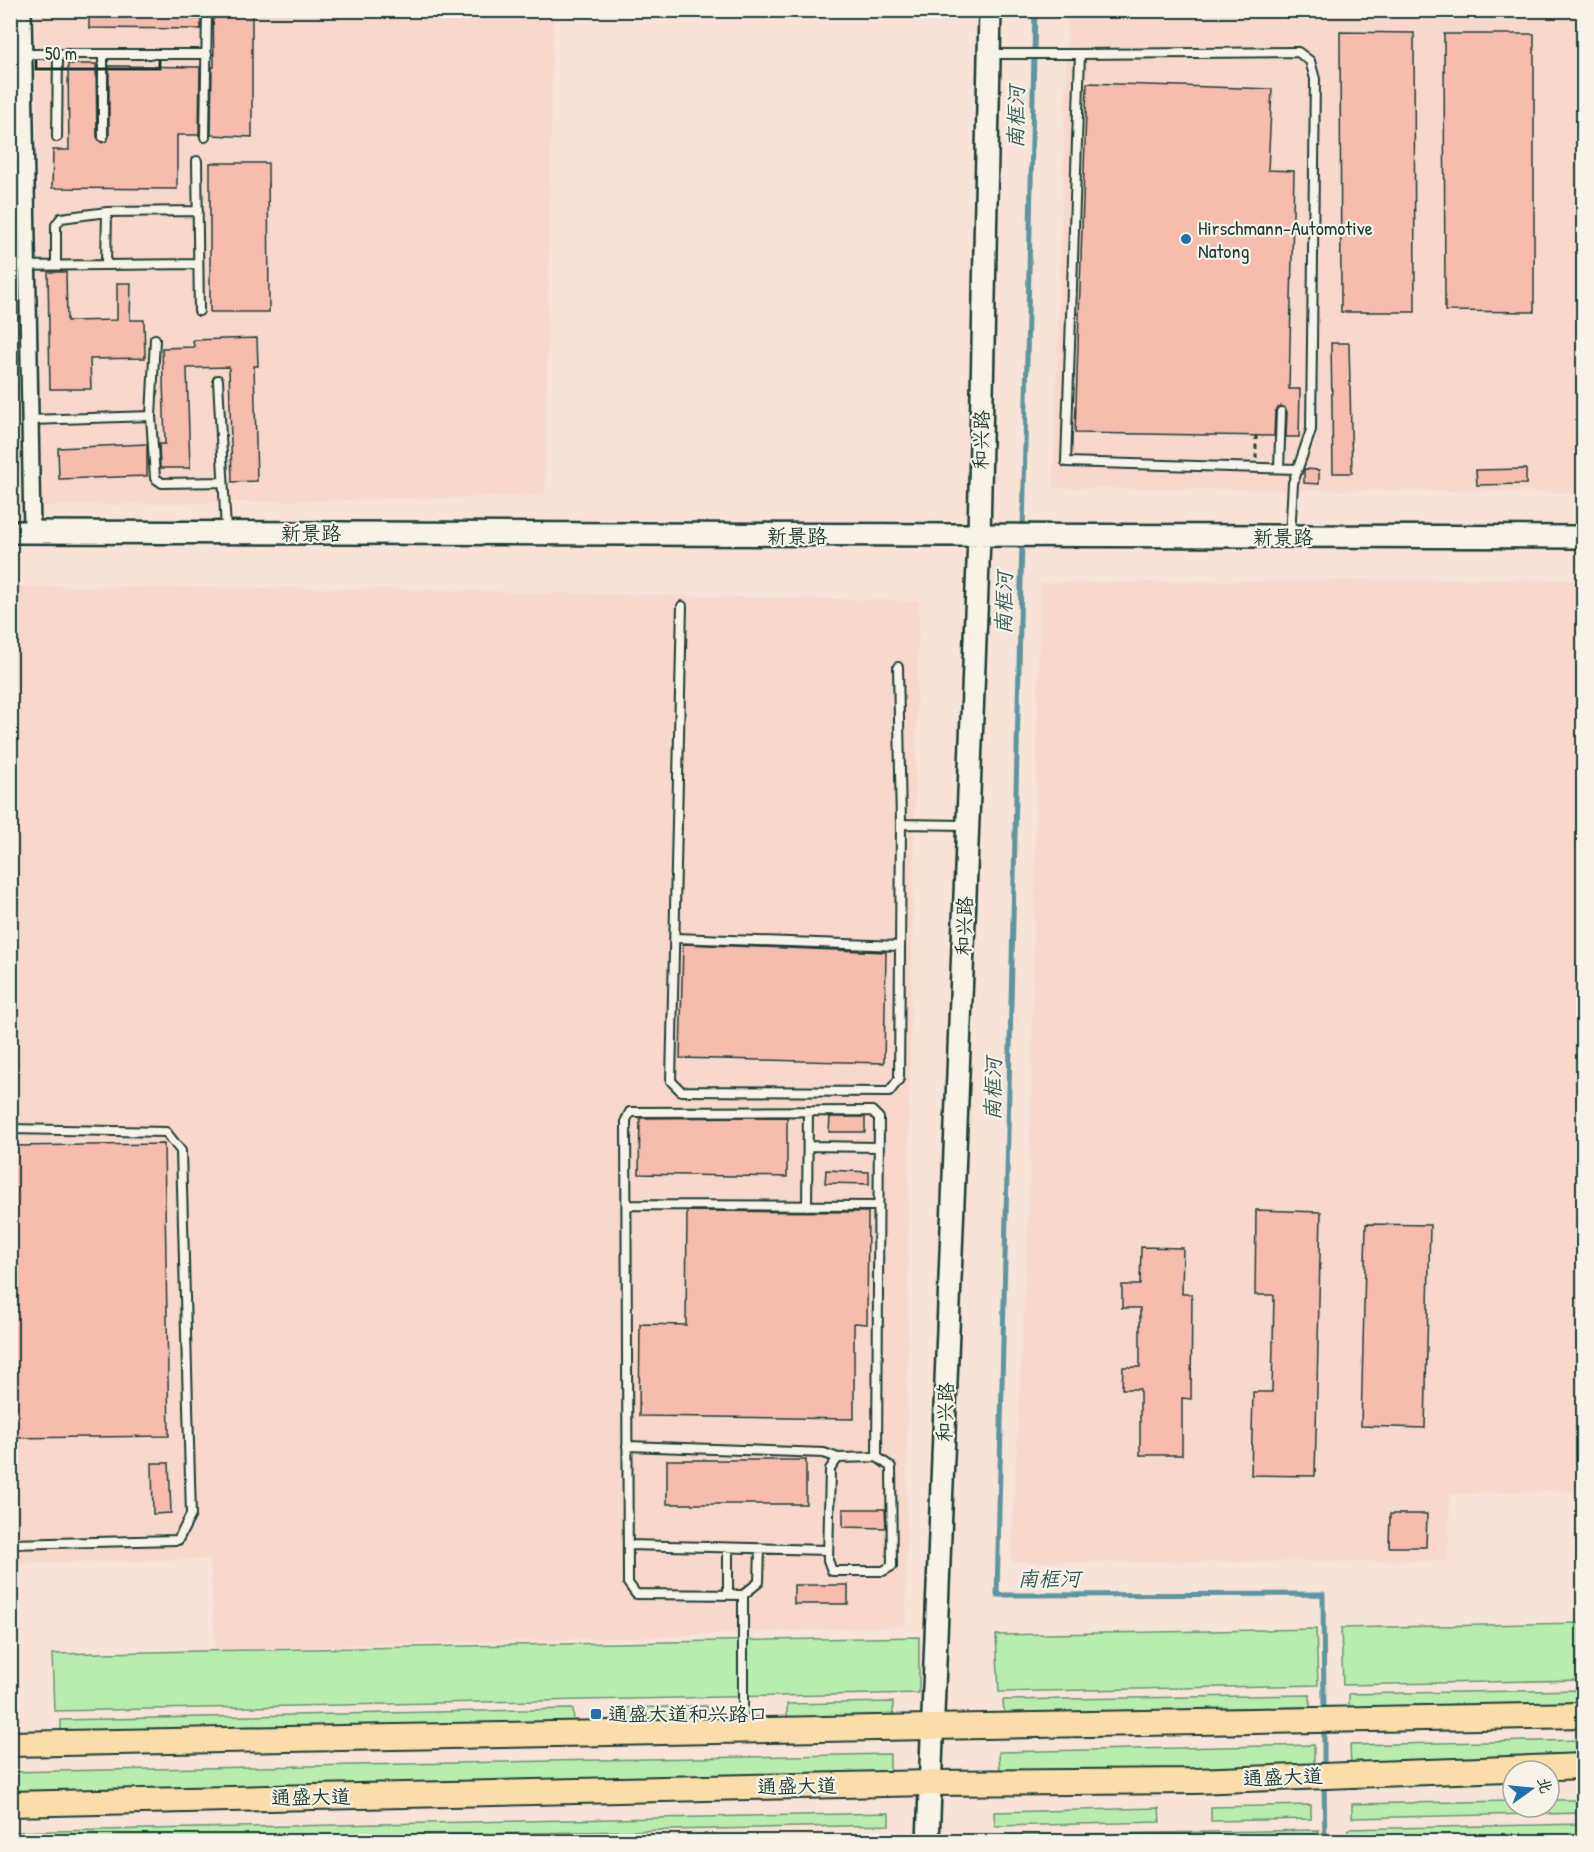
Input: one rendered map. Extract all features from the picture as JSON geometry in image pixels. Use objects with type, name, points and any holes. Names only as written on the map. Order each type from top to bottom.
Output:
[{"type":"main road","points":[[10,1744],[1584,1715]]},
{"type":"main road","name":"通盛大道","points":[[10,1804],[929,1784],[1195,1781],[1584,1766]]},
{"type":"street","points":[[23,10],[24,54],[17,79],[28,266],[32,532]]},
{"type":"street","name":"和兴路","points":[[928,1842],[979,537],[990,10]]},
{"type":"street","name":"新景路","points":[[10,532],[979,537],[1584,537]]},
{"type":"lane","points":[[205,137],[207,10]]},
{"type":"lane","points":[[989,54],[1298,52],[1310,62],[1316,79],[1311,430],[1293,483],[1290,537]]},
{"type":"lane","points":[[24,54],[207,54]]},
{"type":"lane","points":[[57,137],[58,54]]},
{"type":"lane","points":[[103,54],[103,137]]},
{"type":"lane","points":[[1080,54],[1066,462],[1297,469]]},
{"type":"lane","points":[[197,161],[199,311]]},
{"type":"lane","points":[[56,266],[56,225],[60,218],[107,212],[198,211]]},
{"type":"lane","points":[[106,265],[107,212]]},
{"type":"lane","points":[[10,266],[198,264]]},
{"type":"lane","points":[[155,339],[151,416],[155,478],[162,483],[223,482]]},
{"type":"lane","points":[[218,380],[226,532]]},
{"type":"lane","points":[[1279,468],[1281,412]]},
{"type":"lane","points":[[30,420],[151,416]]},
{"type":"lane","points":[[682,606],[672,1081],[681,1091],[889,1092],[898,1079],[901,824],[898,667]]},
{"type":"lane","points":[[901,824],[968,825]]},
{"type":"lane","points":[[675,938],[900,946]]},
{"type":"lane","points":[[807,1206],[808,1111]]},
{"type":"lane","points":[[760,1548],[759,1582],[743,1595],[636,1594],[628,1583],[626,1120],[630,1112],[872,1111],[879,1118],[878,1457]]},
{"type":"lane","points":[[10,1129],[166,1132],[181,1151],[191,1515],[178,1540],[10,1544]]},
{"type":"lane","points":[[808,1146],[878,1147]]},
{"type":"lane","points":[[627,1205],[878,1206]]},
{"type":"lane","points":[[627,1446],[824,1453],[838,1458],[878,1457],[891,1467],[892,1566],[883,1571],[832,1571],[828,1550],[830,1469],[838,1458]]},
{"type":"lane","points":[[628,1545],[828,1550]]},
{"type":"lane","points":[[728,1548],[728,1595]]},
{"type":"lane","points":[[743,1595],[743,1730]]},
{"type":"path","points":[[1255,468],[1256,436]]},
{"type":"shaded area","points":[[1464,10],[1583,11],[1534,13],[1583,13],[1583,492],[1053,488],[1068,20],[1326,13],[1464,14]]},
{"type":"shaded area","points":[[36,11],[553,11],[545,496],[42,506]]},
{"type":"shaded area","points":[[1583,580],[1583,1490],[1450,1494],[1448,1561],[1011,1562],[1029,1200],[1040,583]]},
{"type":"shaded area","points":[[10,586],[378,589],[919,601],[909,1102],[906,1626],[619,1638],[215,1649],[210,1559],[11,1564]]},
{"type":"green space","points":[[1583,1623],[1583,1680],[1343,1685],[1341,1628]]},
{"type":"green space","points":[[1316,1629],[1318,1685],[999,1692],[996,1635]]},
{"type":"green space","points":[[919,1637],[919,1693],[54,1711],[52,1654]]},
{"type":"green space","points":[[1583,1690],[1583,1702],[1349,1707],[1349,1694]]},
{"type":"green space","points":[[1310,1695],[1310,1707],[1004,1713],[1003,1700]]},
{"type":"green space","points":[[893,1702],[893,1715],[787,1717],[787,1704]]},
{"type":"green space","points":[[706,1706],[707,1719],[625,1721],[625,1708]]},
{"type":"green space","points":[[573,1709],[574,1722],[61,1733],[61,1720]]},
{"type":"green space","points":[[1583,1740],[1583,1762],[1561,1762],[1561,1759],[1501,1759],[1501,1763],[1351,1766],[1350,1745]]},
{"type":"green space","points":[[1314,1745],[1314,1767],[1000,1773],[999,1752]]},
{"type":"green space","points":[[890,1754],[890,1775],[11,1793],[10,1772]]},
{"type":"green space","points":[[1561,1800],[1583,1800],[1583,1813],[1561,1813]]},
{"type":"green space","points":[[1501,1801],[1501,1815],[1352,1818],[1352,1804]]},
{"type":"green space","points":[[1311,1805],[1311,1819],[1211,1821],[1211,1807]]},
{"type":"green space","points":[[1159,1808],[1160,1822],[995,1826],[994,1812]]},
{"type":"green space","points":[[889,1813],[889,1825],[171,1841],[10,1841],[11,1832]]},
{"type":"green space","points":[[1583,1824],[1583,1841],[1348,1841],[1348,1829]]},
{"type":"green space","points":[[1319,1830],[1319,1842],[999,1841],[999,1836]]},
{"type":"green space","points":[[881,1838],[881,1841],[728,1841]]},
{"type":"building","points":[[89,10],[201,10],[201,29],[89,28]]},
{"type":"building","points":[[213,10],[252,10],[252,137],[211,135],[212,67],[214,67]]},
{"type":"building","points":[[1340,32],[1414,33],[1415,312],[1341,312]]},
{"type":"building","points":[[1444,34],[1534,34],[1534,312],[1445,311]]},
{"type":"building","points":[[68,64],[96,64],[97,137],[102,143],[109,137],[109,66],[200,67],[199,135],[177,135],[177,189],[52,188],[53,150],[69,150]]},
{"type":"building","name":"Hirschmann-Automotive Natong","points":[[1087,83],[1272,89],[1268,170],[1294,171],[1289,389],[1300,389],[1299,437],[1286,437],[1287,412],[1281,406],[1275,411],[1274,436],[1075,433]]},
{"type":"building","points":[[210,163],[268,163],[269,312],[210,312]]},
{"type":"building","points":[[48,272],[66,272],[67,321],[117,320],[117,283],[131,283],[130,320],[144,320],[145,358],[90,359],[91,389],[50,389]]},
{"type":"building","points":[[257,338],[258,366],[254,366],[257,481],[232,482],[229,367],[187,368],[190,468],[160,468],[159,444],[165,444],[162,348],[194,347],[193,340]]},
{"type":"building","points":[[1331,343],[1349,343],[1352,473],[1333,473]]},
{"type":"building","points":[[147,444],[147,476],[59,479],[58,448]]},
{"type":"building","points":[[1304,469],[1319,470],[1319,484],[1304,483]]},
{"type":"building","points":[[1526,469],[1526,484],[1477,485],[1476,470]]},
{"type":"building","points":[[683,944],[886,952],[884,1063],[680,1058]]},
{"type":"building","points":[[787,1117],[787,1177],[639,1174],[640,1118]]},
{"type":"building","points":[[830,1117],[865,1117],[865,1132],[829,1132]]},
{"type":"building","points":[[164,1144],[169,1436],[10,1438],[10,1146]]},
{"type":"building","points":[[826,1170],[869,1172],[869,1184],[825,1183]]},
{"type":"building","points":[[1256,1210],[1321,1212],[1315,1476],[1251,1475],[1253,1392],[1272,1392],[1274,1295],[1255,1295]]},
{"type":"building","points":[[687,1211],[868,1212],[867,1324],[854,1323],[854,1419],[639,1416],[640,1324],[686,1325]]},
{"type":"building","points":[[1366,1224],[1430,1225],[1425,1428],[1361,1426]]},
{"type":"building","points":[[1141,1247],[1183,1248],[1182,1294],[1192,1294],[1191,1399],[1182,1398],[1182,1455],[1140,1455],[1140,1389],[1122,1389],[1123,1367],[1140,1367],[1140,1308],[1122,1308],[1122,1285],[1140,1285]]},
{"type":"building","points":[[667,1460],[806,1460],[806,1504],[667,1504]]},
{"type":"building","points":[[152,1463],[169,1463],[171,1513],[153,1514]]},
{"type":"building","points":[[843,1509],[885,1509],[886,1528],[843,1527]]},
{"type":"building","points":[[1390,1514],[1427,1514],[1426,1547],[1389,1547]]},
{"type":"building","points":[[794,1585],[848,1585],[848,1604],[794,1604]]},
{"type":"waterway","name":"南框河","points":[[1023,531],[1035,10]]},
{"type":"waterway","name":"南框河","points":[[1022,540],[997,1595],[1323,1594],[1324,1713]]},
{"type":"waterway","name":"南框河","points":[[1324,1725],[1324,1770]]},
{"type":"waterway","name":"南框河","points":[[1324,1782],[1325,1842]]},
{"type":"place","name":"Hirschmann-Automotive Natong","points":[[1186,239]]},
{"type":"place","name":"通盛大道和兴路口","points":[[596,1714]]}]
